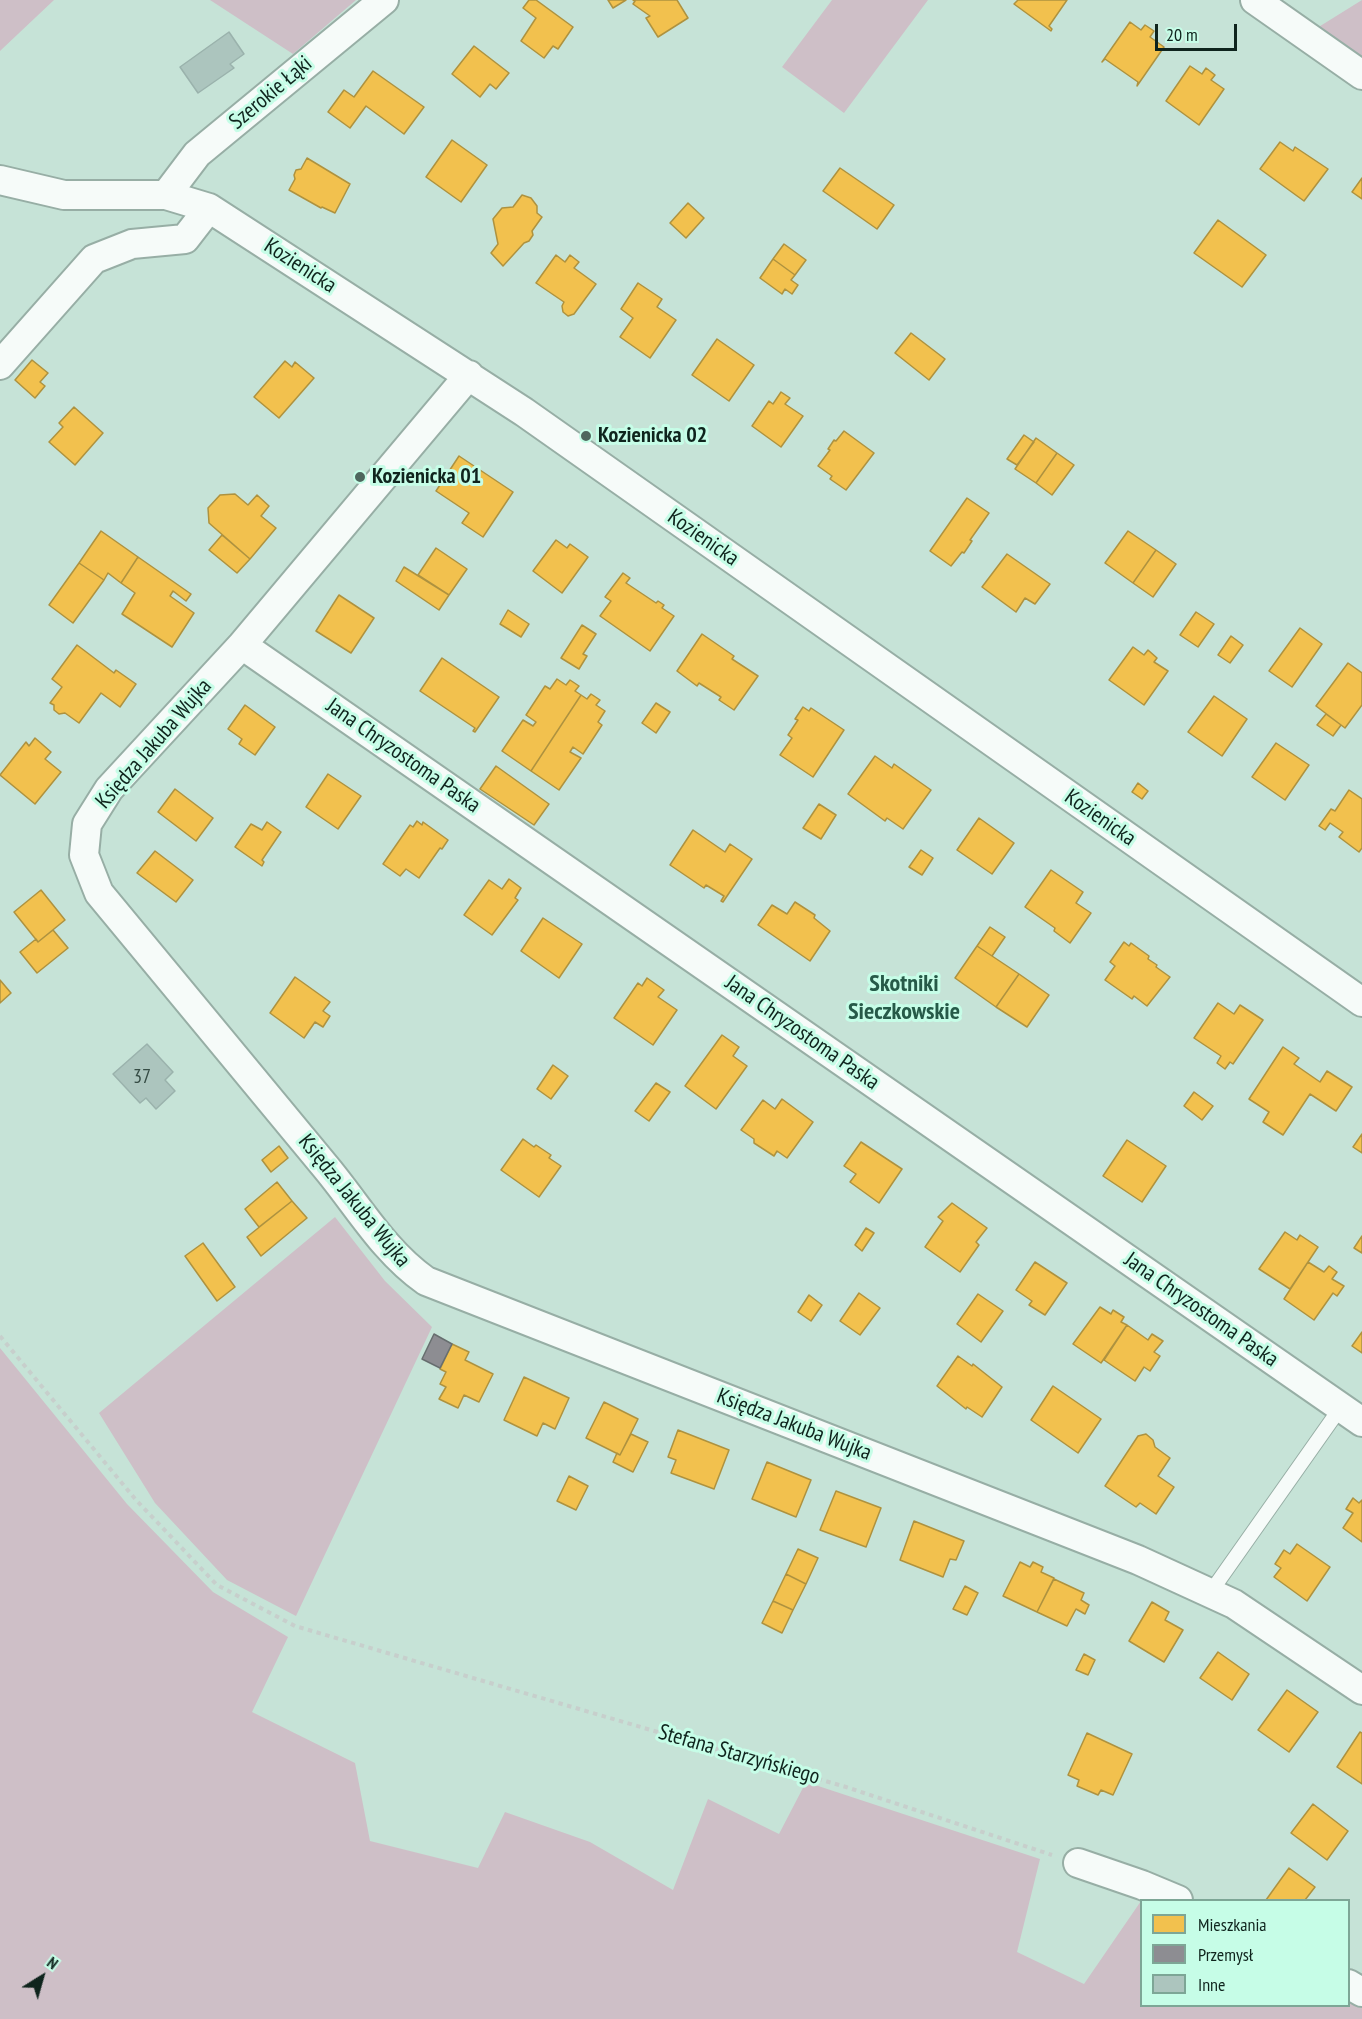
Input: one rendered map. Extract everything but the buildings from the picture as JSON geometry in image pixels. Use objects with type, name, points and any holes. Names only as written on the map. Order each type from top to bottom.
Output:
[{"type":"street","name":"Szerokie Łąki","points":[[166,195],[197,154],[384,0]]},
{"type":"street","points":[[1255,0],[1362,75]]},
{"type":"street","name":"Kozienicka","points":[[0,180],[64,195],[166,195],[208,208],[524,412],[1362,1002]]},
{"type":"street","points":[[0,365],[94,259],[132,244],[185,239],[208,208]]},
{"type":"street","name":"Księdza Jakuba Wujka","points":[[470,375],[242,645],[109,789],[87,824],[84,855],[99,893],[349,1194],[393,1254],[408,1269],[426,1281],[1138,1560],[1234,1604],[1362,1690]]},
{"type":"street","name":"Jana Chryzostoma Paska","points":[[242,645],[1352,1415]]},
{"type":"street","points":[[1078,1863],[1176,1899]]},
{"type":"lane","points":[[1210,1593],[1352,1415]]},
{"type":"path","name":"Stefana Starzyńskiego","points":[[0,1336],[136,1500],[217,1584],[295,1626],[846,1787],[1078,1863]]},
{"type":"shaded area","points":[[0,0],[54,0],[0,51]]},
{"type":"shaded area","points":[[210,0],[356,0],[293,54]]},
{"type":"shaded area","points":[[832,0],[928,0],[844,113],[782,67]]},
{"type":"shaded area","points":[[1362,0],[1362,59],[1317,28]]},
{"type":"shaded area","points":[[335,1217],[385,1281],[432,1327],[296,1616],[227,1580],[155,1503],[99,1413]]},
{"type":"shaded area","points":[[0,1348],[127,1504],[213,1592],[288,1637],[252,1712],[355,1763],[370,1841],[478,1868],[505,1812],[590,1842],[673,1890],[708,1799],[779,1834],[806,1782],[1040,1859],[1017,1952],[1084,1984],[1140,1902],[1140,2007],[1350,2007],[1350,1998],[1362,2005],[1362,2019],[0,2019]]},
{"type":"place","name":"Kozienicka 02","points":[[586,436]]},
{"type":"place","name":"Kozienicka 01","points":[[360,477]]},
{"type":"district","name":"Skotniki Sieczkowskie","points":[[904,998]]}]
